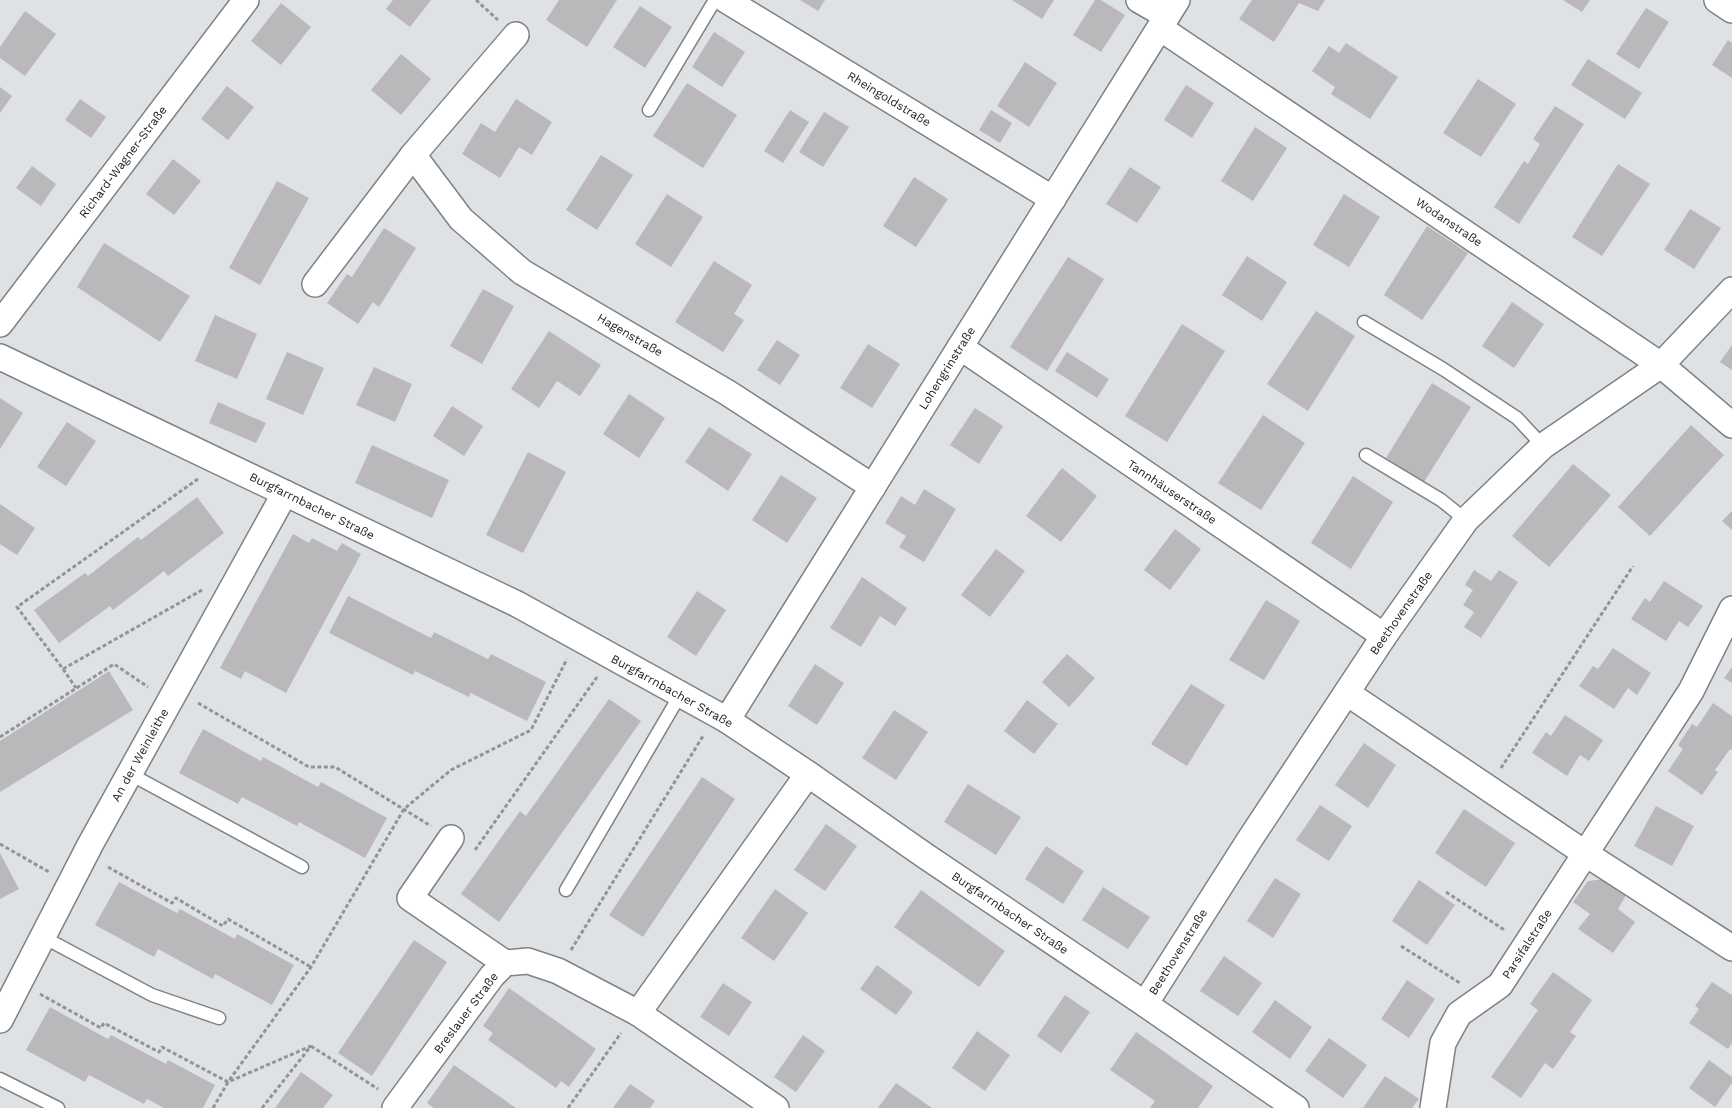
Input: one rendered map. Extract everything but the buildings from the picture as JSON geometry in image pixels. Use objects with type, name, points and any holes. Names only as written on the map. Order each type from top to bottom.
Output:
[{"type":"street","name":"Richard-Wagner-Straße","points":[[0,324],[246,0]]},
{"type":"street","name":"Rheingoldstraße","points":[[726,0],[1053,199]]},
{"type":"street","points":[[1139,0],[1168,15]]},
{"type":"street","points":[[1717,0],[1732,10]]},
{"type":"street","name":"Lohengrinstraße","points":[[722,717],[872,487],[1168,15]]},
{"type":"street","name":"Wodanstraße","points":[[1168,15],[1661,365],[1732,425]]},
{"type":"street","points":[[315,284],[413,155],[516,35]]},
{"type":"street","name":"Hagenstraße","points":[[413,155],[461,220],[522,272],[728,393],[872,487]]},
{"type":"street","name":"Beethovenstraße","points":[[1145,1004],[1250,839],[1384,636],[1466,520],[1543,446],[1661,365],[1732,290]]},
{"type":"street","name":"Tannhäuserstraße","points":[[960,347],[1384,636]]},
{"type":"street","name":"Burgfarrnbacher Straße","points":[[0,357],[517,604],[722,717],[1296,1108]]},
{"type":"street","name":"An der Weinleithe","points":[[0,1020],[85,855],[285,493]]},
{"type":"street","name":"Parsifalstraße","points":[[1433,1108],[1443,1043],[1459,1014],[1500,985],[1690,691],[1732,609]]},
{"type":"street","points":[[1347,693],[1586,854],[1732,948]]},
{"type":"street","points":[[638,1013],[808,774]]},
{"type":"street","points":[[451,838],[410,898],[505,963]]},
{"type":"street","name":"Breslauer Straße","points":[[395,1108],[492,976],[505,963],[528,961],[558,971],[638,1013],[776,1108]]},
{"type":"lane","points":[[648,110],[715,0]]},
{"type":"lane","points":[[1364,322],[1443,369],[1517,418],[1543,446]]},
{"type":"lane","points":[[1366,455],[1441,500],[1466,520]]},
{"type":"lane","points":[[566,890],[680,695]]},
{"type":"lane","points":[[130,774],[302,867]]},
{"type":"lane","points":[[43,937],[152,995],[220,1018]]},
{"type":"lane","points":[[0,1079],[58,1108]]},
{"type":"path","points":[[76,688],[17,607],[201,477],[212,458]]},
{"type":"path","points":[[1488,788],[1633,566]]},
{"type":"path","points":[[63,669],[216,582],[231,590]]},
{"type":"path","points":[[213,1108],[228,1082],[311,967],[404,809],[451,770],[531,730],[577,638]]},
{"type":"path","points":[[472,855],[611,657]]},
{"type":"path","points":[[0,737],[114,664],[309,767],[335,767],[404,809]]},
{"type":"path","points":[[558,971],[722,717]]},
{"type":"path","points":[[0,844],[70,884]]},
{"type":"path","points":[[85,855],[172,903],[176,898],[223,926],[228,919],[311,967]]},
{"type":"path","points":[[1446,892],[1526,945]]},
{"type":"path","points":[[1401,946],[1483,998]]},
{"type":"path","points":[[19,983],[101,1028],[104,1023],[159,1052],[162,1047],[228,1082]]},
{"type":"path","points":[[568,1108],[616,1040],[638,1013]]},
{"type":"path","points":[[228,1082],[311,1046]]},
{"type":"path","points":[[311,1046],[376,1088]]},
{"type":"path","points":[[262,1108],[311,1046]]}]
